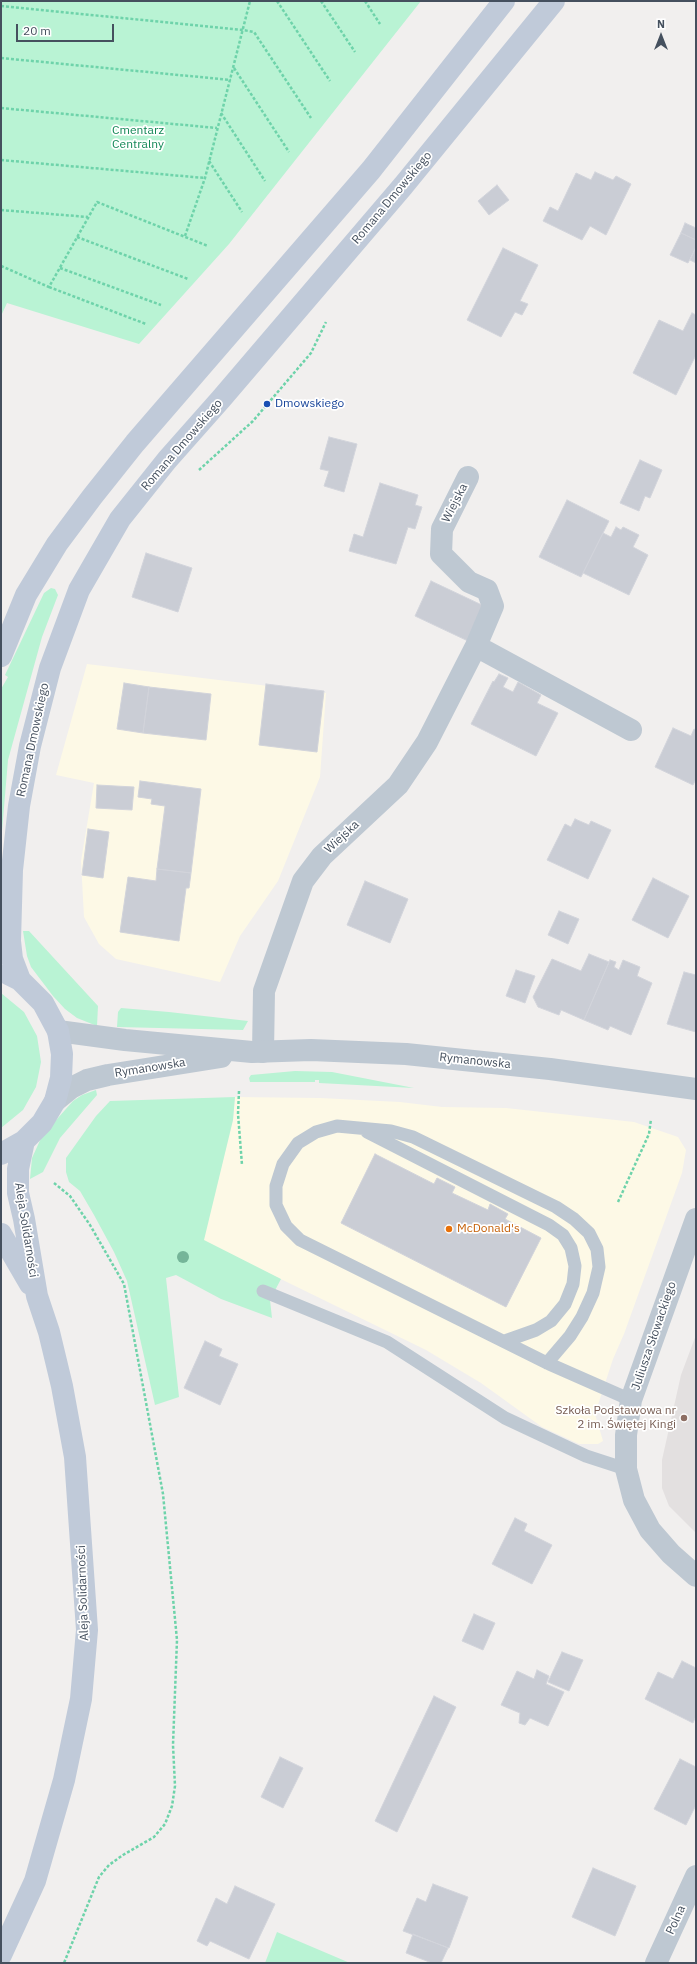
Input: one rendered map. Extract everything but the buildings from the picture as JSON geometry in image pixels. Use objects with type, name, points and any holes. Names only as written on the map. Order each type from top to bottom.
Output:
[{"type":"main road","points":[[1,656],[26,596],[57,544],[92,497],[135,443],[371,170],[504,1]]},
{"type":"main road","name":"Romana Dmowskiego","points":[[20,980],[12,959],[10,941],[12,870],[19,806],[30,746],[50,668],[79,590],[120,519],[166,460],[221,399],[398,193],[554,1]]},
{"type":"main road","points":[[1,971],[20,980],[43,1003],[58,1031],[62,1054],[62,1072],[55,1101],[42,1123],[24,1141],[1,1154]]},
{"type":"main road","name":"Aleja Solidarności","points":[[24,1141],[18,1169],[18,1193],[24,1219],[36,1296]]},
{"type":"main road","name":"Aleja Solidarności","points":[[1,1234],[36,1296],[49,1332],[62,1386],[74,1457],[87,1630],[81,1699],[64,1780],[35,1881],[1,1955]]},
{"type":"street","name":"Wiejska","points":[[257,1052],[264,991],[303,881],[322,856],[398,785],[427,742],[476,646],[493,606],[487,590],[469,582],[442,554],[442,529],[468,477]]},
{"type":"street","points":[[476,646],[631,730]]},
{"type":"street","name":"Rymanowska","points":[[58,1031],[125,1040],[257,1052]]},
{"type":"street","name":"Rymanowska","points":[[55,1101],[71,1088],[87,1080],[108,1075],[257,1052],[319,1050],[406,1054],[550,1069],[696,1088]]},
{"type":"street","name":"Juliusza Słowackiego","points":[[696,1219],[632,1400],[626,1435],[626,1469],[634,1500],[650,1530],[671,1554],[696,1576]]},
{"type":"street","name":"Polna","points":[[656,1963],[696,1876]]},
{"type":"lane","points":[[547,1363],[570,1336],[582,1317],[593,1293],[599,1267],[597,1249],[588,1233],[574,1218],[556,1206],[413,1137],[391,1131],[337,1126],[316,1132],[298,1143],[283,1164],[276,1186],[276,1205],[286,1226],[300,1240],[547,1363],[632,1400]]},
{"type":"lane","points":[[358,1127],[549,1225],[563,1235],[571,1248],[575,1266],[573,1284],[565,1304],[551,1321],[536,1330],[505,1341]]},
{"type":"lane","points":[[263,1291],[388,1342],[505,1418],[586,1456],[626,1469]]},
{"type":"path","points":[[185,236],[209,161],[231,80],[250,1]]},
{"type":"path","points":[[277,1],[330,81]]},
{"type":"path","points":[[321,1],[355,52]]},
{"type":"path","points":[[364,1],[380,24]]},
{"type":"path","points":[[1,6],[254,32],[311,118]]},
{"type":"path","points":[[1,58],[231,80]]},
{"type":"path","points":[[234,67],[289,152]]},
{"type":"path","points":[[1,108],[217,128]]},
{"type":"path","points":[[221,113],[265,181]]},
{"type":"path","points":[[1,160],[204,178]]},
{"type":"path","points":[[209,161],[242,212]]},
{"type":"path","points":[[49,287],[97,202],[208,246]]},
{"type":"path","points":[[1,210],[88,217]]},
{"type":"path","points":[[77,237],[188,279]]},
{"type":"path","points":[[1,266],[49,287],[146,324]]},
{"type":"path","points":[[60,268],[161,305]]},
{"type":"path","points":[[196,472],[253,421],[311,353],[328,318]]},
{"type":"path","points":[[239,1091],[238,1114],[242,1165]]},
{"type":"path","points":[[618,1202],[649,1134],[651,1119]]},
{"type":"path","points":[[54,1182],[70,1196],[90,1225],[124,1284],[163,1494],[177,1640],[173,1745],[175,1786],[172,1806],[165,1824],[154,1837],[122,1855],[109,1865],[99,1876],[64,1963]]},
{"type":"shaded area","points":[[87,664],[326,693],[320,777],[278,881],[240,936],[220,982],[116,959],[99,944],[84,917],[81,861],[94,783],[56,775]]},
{"type":"shaded area","points":[[235,1097],[320,1098],[400,1102],[442,1107],[506,1108],[634,1122],[678,1137],[686,1150],[682,1173],[624,1334],[613,1359],[595,1414],[603,1441],[598,1444],[579,1444],[542,1427],[481,1383],[426,1350],[203,1241],[233,1120]]},
{"type":"shaded area","name":"Szkoła Podstawowa nr 2 im. Świętej Kingi","points":[[696,1335],[696,1533],[669,1506],[662,1488],[662,1460],[681,1375]]},
{"type":"green space","name":"Cmentarz Centralny","points":[[1,1],[421,1],[229,244],[139,344],[7,303],[1,316]]},
{"type":"green space","points":[[51,588],[55,589],[58,595],[42,637],[8,760],[1,843],[1,689],[8,677],[5,675],[44,593]]},
{"type":"green space","points":[[23,931],[29,931],[98,1006],[97,1026],[77,1018],[65,1009],[53,996],[31,967],[27,956]]},
{"type":"green space","points":[[1,993],[24,1012],[37,1036],[41,1062],[36,1087],[23,1110],[1,1128]]},
{"type":"green space","points":[[121,1008],[248,1021],[243,1030],[117,1027],[118,1012]]},
{"type":"green space","points":[[295,1071],[332,1072],[414,1088],[319,1083],[319,1080],[315,1080],[315,1082],[250,1082],[249,1078],[251,1075]]},
{"type":"green space","points":[[96,1090],[97,1095],[60,1138],[43,1172],[30,1179],[32,1158],[42,1136],[73,1101],[82,1095]]},
{"type":"green space","points":[[235,1097],[233,1120],[204,1240],[281,1279],[270,1300],[272,1318],[221,1299],[176,1275],[166,1278],[179,1397],[155,1405],[127,1281],[114,1252],[80,1191],[69,1182],[66,1172],[66,1158],[96,1116],[110,1101]]},
{"type":"green space","points":[[277,1932],[350,1963],[265,1963]]},
{"type":"place","name":"Dmowskiego","points":[[267,404]]},
{"type":"place","name":"McDonald's","points":[[449,1229]]},
{"type":"place","name":"Szkoła Podstawowa nr 2 im. Świętej Kingi","points":[[684,1418]]}]
